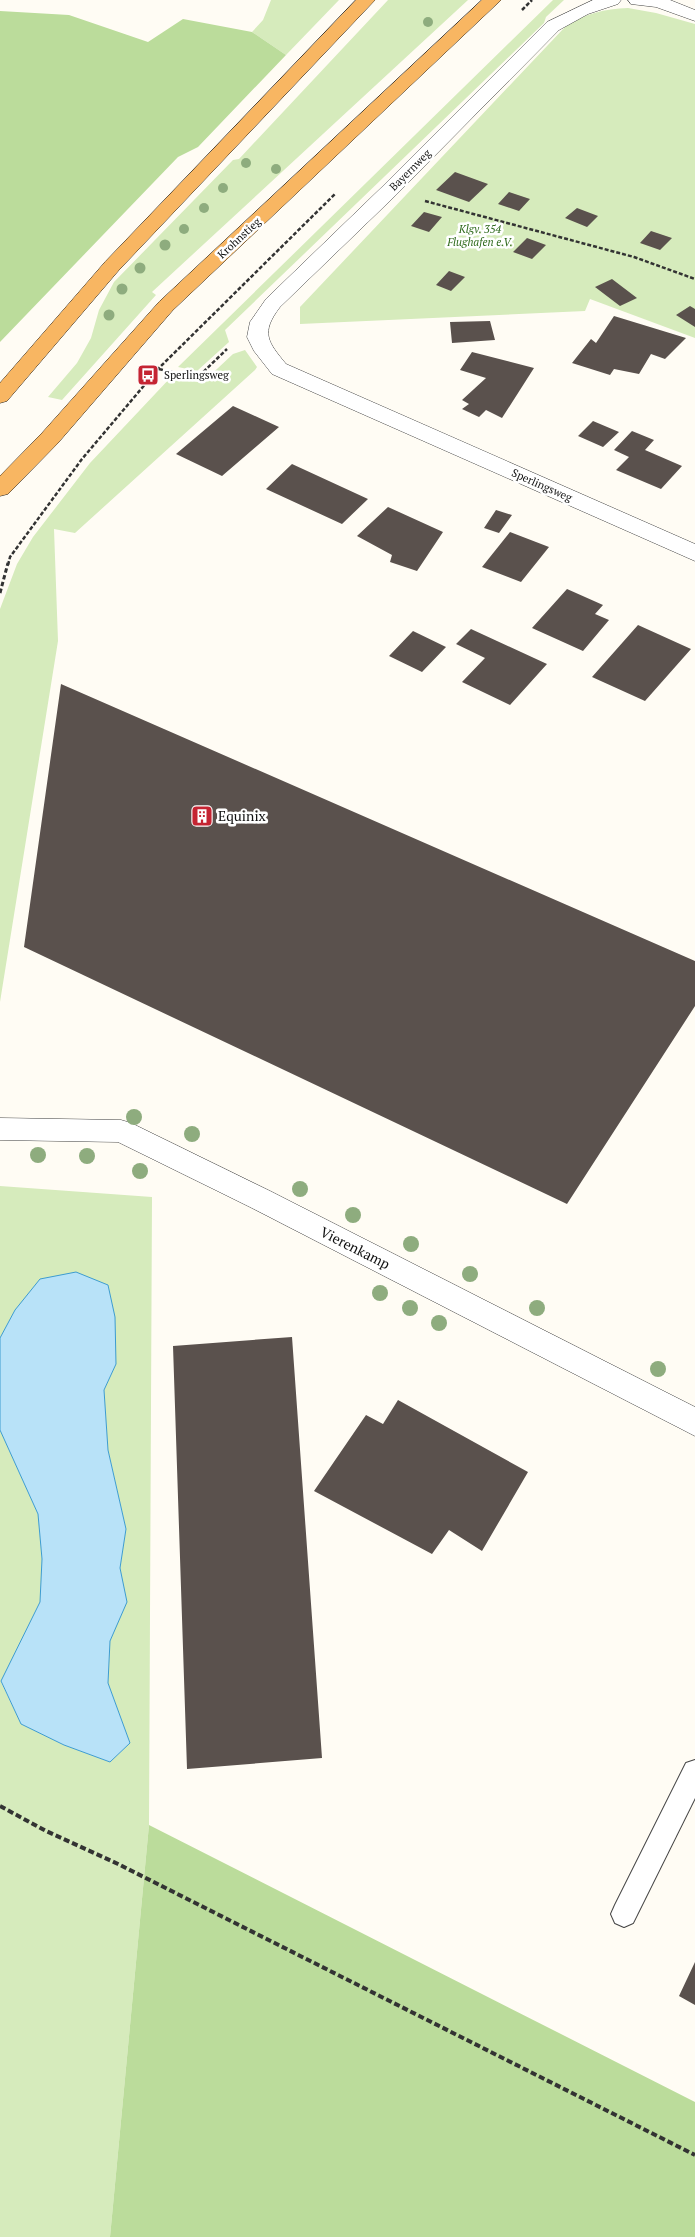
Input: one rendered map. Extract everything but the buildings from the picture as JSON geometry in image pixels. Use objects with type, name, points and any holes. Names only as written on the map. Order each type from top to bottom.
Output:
[{"type":"highway","points":[[0,396],[112,266],[366,0]]},
{"type":"highway","name":"Krohnstieg","points":[[0,489],[50,438],[166,306],[492,0]]},
{"type":"street","name":"Bayernweg","points":[[258,343],[258,321],[273,303],[389,191],[554,26],[575,13],[597,3],[612,0]]},
{"type":"street","points":[[637,0],[660,1],[695,16]]},
{"type":"street","name":"Sperlingsweg","points":[[258,343],[279,368],[695,553]]},
{"type":"street","name":"Vierenkamp","points":[[0,1129],[121,1131],[260,1198],[695,1422]]},
{"type":"lane","points":[[624,1914],[695,1772]]},
{"type":"path","points":[[389,191],[634,257],[695,279]]},
{"type":"path","points":[[0,593],[10,557],[82,459],[158,369],[205,322]]},
{"type":"path","points":[[158,369],[198,378],[234,343],[258,343]]},
{"type":"path","points":[[0,1806],[46,1831],[118,1864],[695,2155]]},
{"type":"green space","points":[[271,0],[339,0],[286,55],[252,32],[263,20]]},
{"type":"green space","points":[[388,0],[468,0],[152,292],[156,295],[62,400],[48,397],[77,363],[91,338],[99,310],[114,282],[233,160],[239,159]]},
{"type":"green space","points":[[553,0],[564,0],[546,17],[544,23],[225,330],[229,342],[197,371],[178,367]]},
{"type":"green space","name":"Klgv. 354 Flughafen e.V.","points":[[628,8],[656,13],[695,24],[695,338],[590,299],[585,311],[300,324],[300,307],[565,27],[580,18],[595,13],[611,9]]},
{"type":"green space","points":[[0,11],[69,15],[148,42],[183,19],[252,32],[286,55],[198,147],[178,157],[0,342]]},
{"type":"green space","points":[[245,350],[257,367],[255,370],[75,533],[54,529],[58,641],[0,1002],[0,609],[17,564],[33,537],[90,463],[172,376],[202,383],[233,354]]},
{"type":"green space","points":[[0,1186],[152,1197],[149,1825],[110,2237],[0,2237],[0,1430],[38,1514],[42,1559],[40,1602],[1,1682],[21,1724],[64,1745],[110,1762],[130,1743],[108,1683],[110,1641],[126,1602],[120,1568],[126,1529],[108,1450],[104,1390],[116,1364],[15,1310],[0,1338]]},
{"type":"green space","points":[[149,1825],[695,2102],[695,2237],[110,2237]]},
{"type":"water","points":[[76,1272],[108,1285],[115,1317],[116,1364],[104,1390],[108,1450],[126,1529],[120,1568],[127,1602],[110,1641],[108,1683],[130,1743],[110,1762],[64,1745],[21,1724],[1,1681],[40,1602],[42,1559],[38,1514],[0,1430],[0,1338],[15,1310],[40,1279]]},
{"type":"place","name":"Sperlingsweg","points":[[148,375]]},
{"type":"place","name":"Equinix","points":[[202,816]]}]
